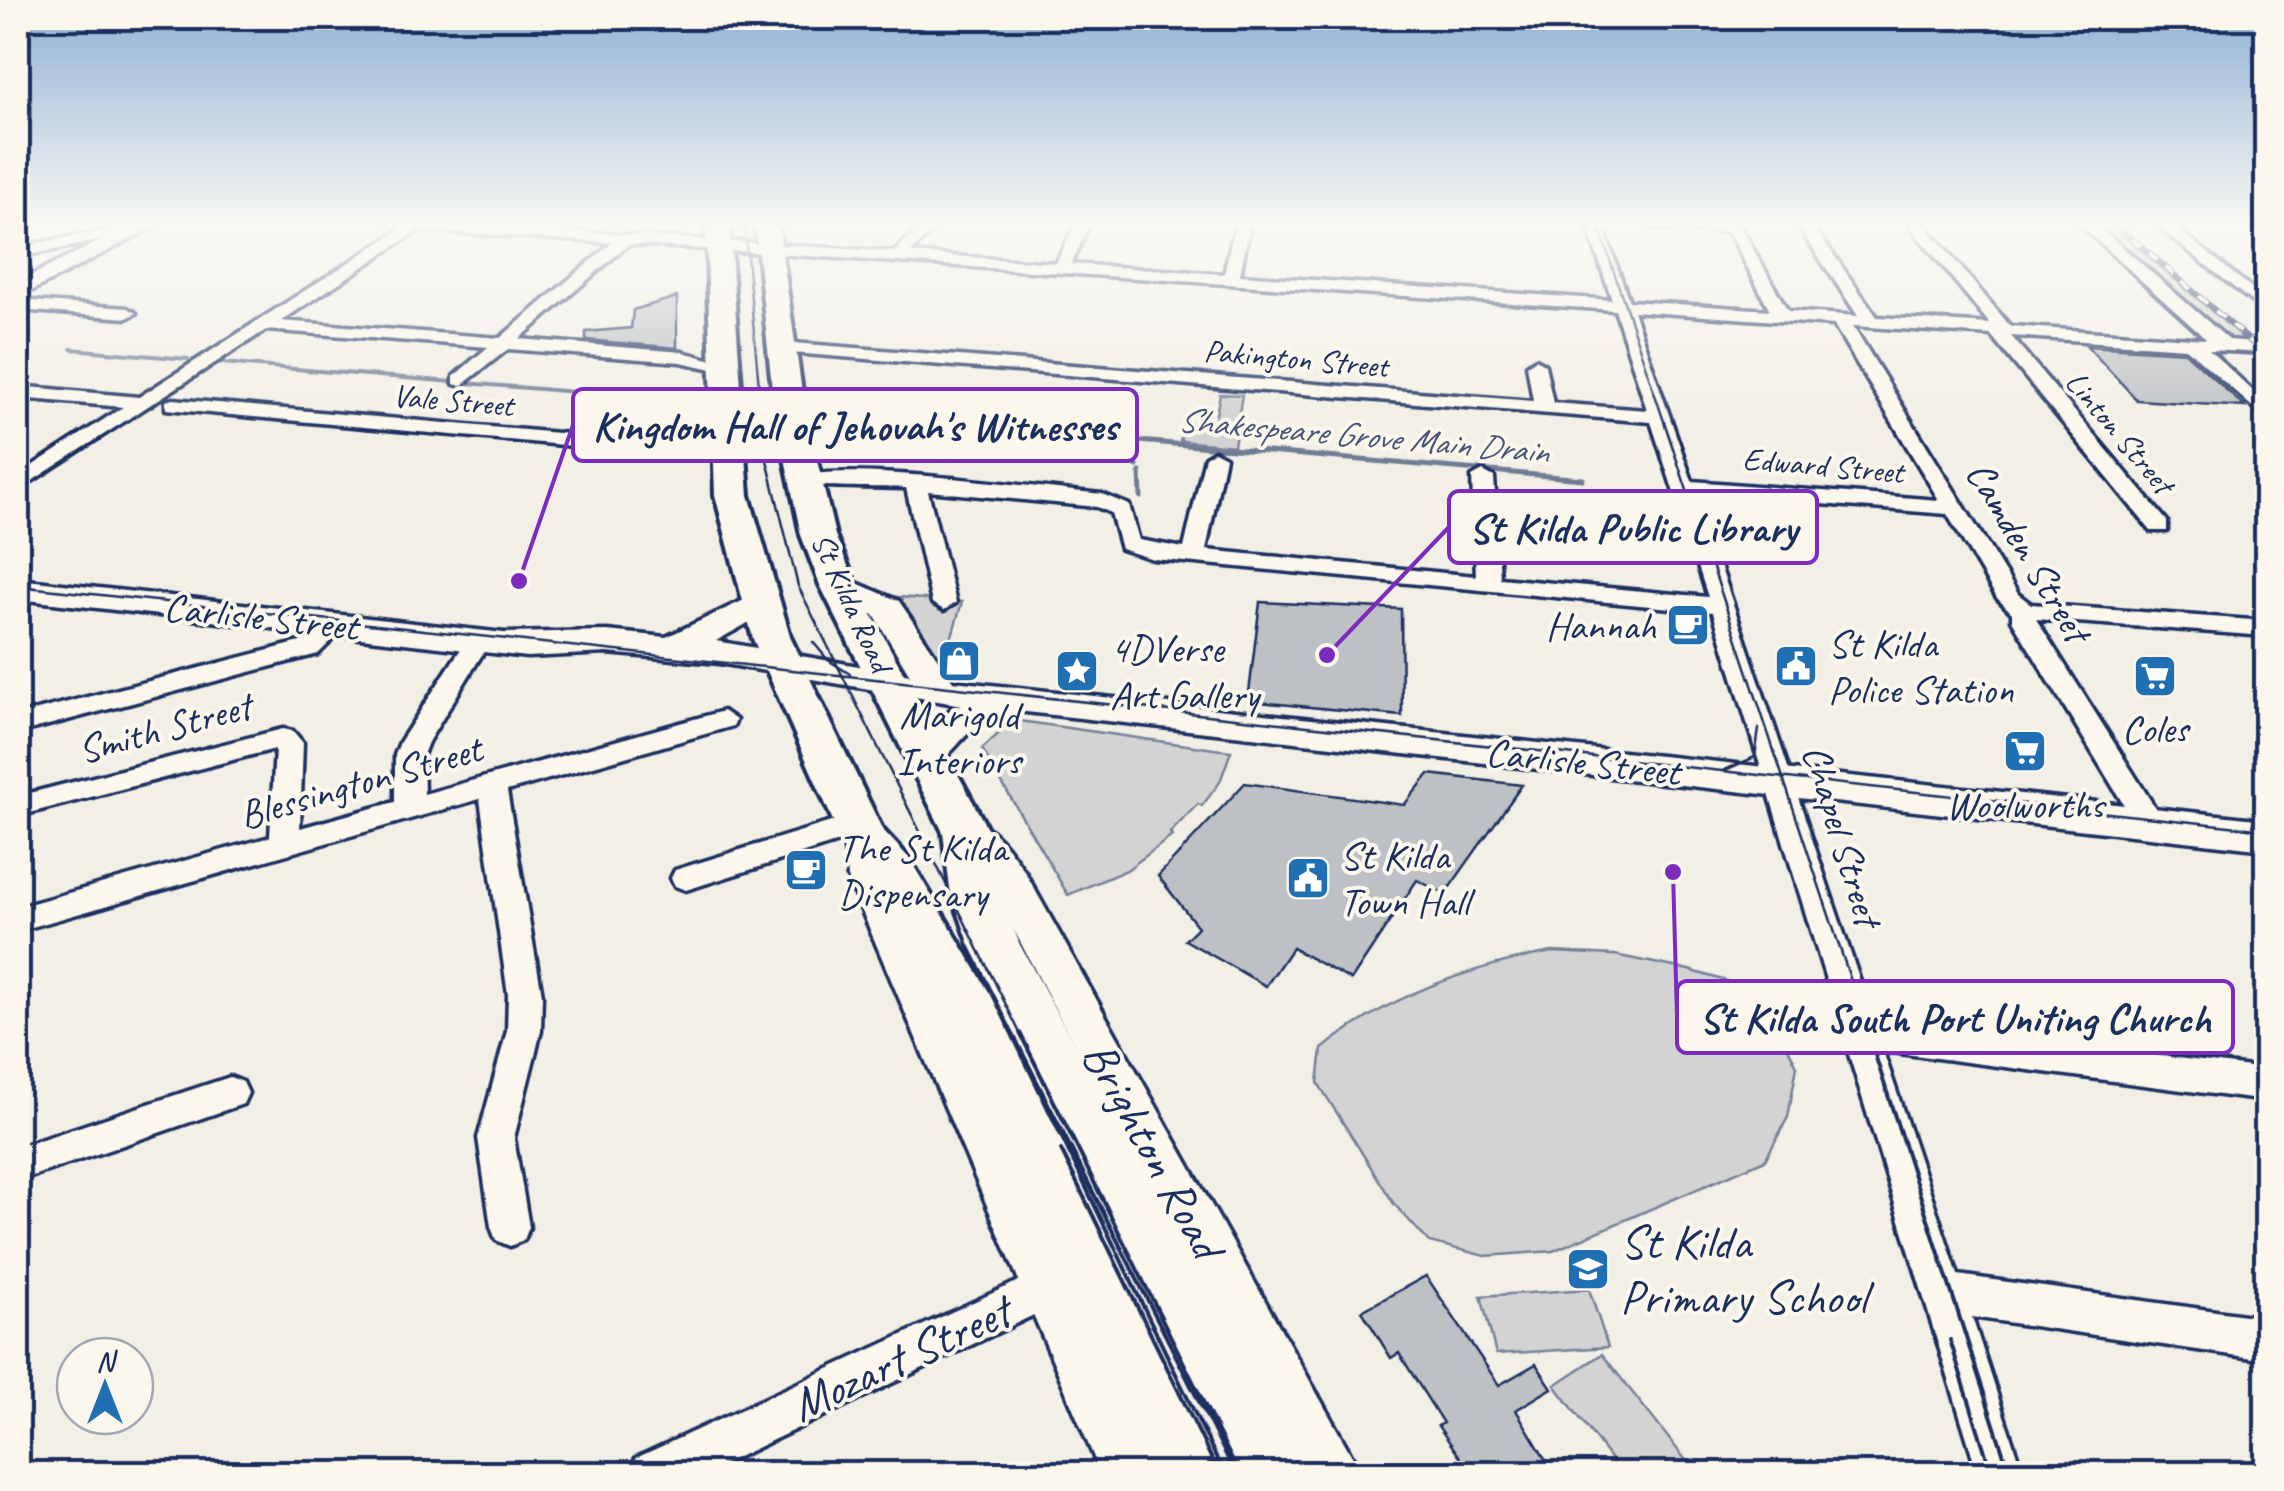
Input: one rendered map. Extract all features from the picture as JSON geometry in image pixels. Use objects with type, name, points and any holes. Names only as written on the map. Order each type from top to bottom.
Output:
[{"type":"highway","name":"St Kilda Road","points":[[720,294],[732,495],[759,603],[785,668]]},
{"type":"highway","name":"St Kilda Road","points":[[775,294],[803,482],[838,585],[893,685]]},
{"type":"highway","name":"Brighton Road","points":[[785,668],[860,832],[892,870],[934,937],[1097,1265],[1188,1474]]},
{"type":"highway","name":"Brighton Road","points":[[893,685],[966,832],[966,864],[1025,954],[1097,1265],[1275,1474]]},
{"type":"main road","points":[[838,585],[887,608],[928,676],[942,691]]},
{"type":"main road","name":"Carlisle Street","points":[[18,590],[492,642],[785,668]]},
{"type":"main road","points":[[669,647],[704,635],[759,603]]},
{"type":"main road","name":"Carlisle Street","points":[[492,642],[591,641],[669,647],[942,691],[2266,834]]},
{"type":"main road","points":[[928,753],[965,718],[1018,699]]},
{"type":"main road","name":"Brighton Road","points":[[860,832],[869,878],[921,998],[1097,1265],[1132,1474]]},
{"type":"main road","points":[[921,998],[934,937]]},
{"type":"main road","name":"Brighton Road","points":[[1025,954],[1332,1474]]},
{"type":"street","points":[[18,484],[313,294]]},
{"type":"street","points":[[461,380],[562,294]]},
{"type":"street","points":[[1428,294],[2266,348]]},
{"type":"street","name":"Chapel Street","points":[[1618,294],[2001,1474]]},
{"type":"street","points":[[1769,294],[1782,318]]},
{"type":"street","points":[[1852,294],[1872,323]]},
{"type":"street","name":"Linton Street","points":[[1971,294],[2159,526]]},
{"type":"street","points":[[2166,294],[2225,346]]},
{"type":"street","points":[[18,305],[127,313]]},
{"type":"street","name":"Camden Street","points":[[1840,321],[2009,598],[2024,611],[2024,620],[2150,822]]},
{"type":"street","points":[[264,325],[723,358]]},
{"type":"street","points":[[2192,344],[2266,413]]},
{"type":"street","name":"Pakington Street","points":[[782,355],[866,353],[1660,417]]},
{"type":"street","points":[[1536,364],[1544,408]]},
{"type":"street","points":[[18,392],[140,403]]},
{"type":"street","name":"Vale Street","points":[[174,405],[728,454]]},
{"type":"street","points":[[1194,556],[1215,457]]},
{"type":"street","points":[[1483,476],[1488,583]]},
{"type":"street","points":[[803,482],[844,477],[1111,502],[1120,510],[1126,539],[1135,548],[1722,606]]},
{"type":"street","points":[[915,483],[944,604]]},
{"type":"street","name":"Edward Street","points":[[1684,487],[1956,508]]},
{"type":"street","points":[[2024,611],[2056,610],[2266,628]]},
{"type":"street","points":[[18,724],[302,650],[337,624]]},
{"type":"street","points":[[410,808],[409,755],[443,698],[492,642]]},
{"type":"street","name":"Blessington Street","points":[[18,919],[723,720]]},
{"type":"street","name":"Smith Street","points":[[18,806],[283,738],[289,743],[285,843]]},
{"type":"street","points":[[492,785],[525,995],[524,1031],[496,1138],[510,1227]]},
{"type":"street","points":[[686,878],[860,832]]},
{"type":"street","points":[[1858,1033],[2266,1085]]},
{"type":"street","points":[[18,1164],[97,1134],[230,1094]]},
{"type":"street","name":"Mozart Street","points":[[652,1474],[1097,1265]]},
{"type":"street","points":[[1943,1294],[2266,1339]]},
{"type":"shaded area","points":[[2174,294],[2191,294],[2243,338],[2231,338]]},
{"type":"shaded area","points":[[1220,394],[1242,395],[1234,446],[1180,441],[1185,423],[1214,425]]},
{"type":"shaded area","points":[[898,597],[962,602],[941,673]]},
{"type":"shaded area","points":[[1013,720],[1231,751],[1220,782],[1202,806],[1198,804],[1170,833],[1172,836],[1127,870],[1068,895],[982,749]]},
{"type":"shaded area","points":[[1552,952],[1615,955],[1726,981],[1772,1016],[1797,1066],[1788,1117],[1765,1160],[1553,1251],[1485,1256],[1429,1242],[1394,1204],[1318,1083],[1322,1049],[1374,1013],[1431,986],[1490,966]]},
{"type":"shaded area","points":[[1589,1289],[1608,1347],[1496,1354],[1481,1296]]},
{"type":"shaded area","points":[[1602,1354],[1696,1473],[1621,1473],[1555,1385]]},
{"type":"building","points":[[677,297],[677,348],[586,340],[586,332],[631,328],[633,310]]},
{"type":"building","points":[[2087,346],[2185,352],[2245,407],[2137,400]]},
{"type":"building","points":[[1260,602],[1401,609],[1402,716],[1248,701]]},
{"type":"building","name":"St Kilda Town Hall","points":[[1429,774],[1522,785],[1445,894],[1417,880],[1351,980],[1292,948],[1266,986],[1185,940],[1198,927],[1158,876],[1245,783],[1404,805]]},
{"type":"building","name":"St Kilda Primary School","points":[[1426,1276],[1499,1385],[1536,1364],[1552,1388],[1516,1410],[1554,1474],[1472,1474],[1438,1426],[1443,1423],[1399,1353],[1391,1358],[1362,1311]]},
{"type":"waterway","name":"Shakespeare Grove Main Drain","points":[[71,349],[188,359]]},
{"type":"waterway","name":"Shakespeare Grove Main Drain","points":[[222,363],[685,401]]},
{"type":"waterway","name":"Shakespeare Grove Main Drain","points":[[827,414],[950,425]]},
{"type":"waterway","name":"Shakespeare Grove Main Drain","points":[[922,423],[1084,437]]},
{"type":"waterway","name":"Shakespeare Grove Main Drain","points":[[1080,436],[1583,479]]},
{"type":"waterway","name":"Shakespeare Grove Main Drain","points":[[1096,440],[1122,452],[1137,466]]},
{"type":"waterway","points":[[1140,472],[1141,497]]},
{"type":"tram line","points":[[750,294],[765,452],[798,586],[838,666]]},
{"type":"tram line","points":[[1621,294],[1783,778]]},
{"type":"tram line","points":[[18,586],[842,675]]},
{"type":"tram line","points":[[813,642],[838,666]]},
{"type":"tram line","points":[[838,666],[850,674]]},
{"type":"tram line","points":[[838,666],[842,675]]},
{"type":"tram line","points":[[842,675],[1783,778]]},
{"type":"tram line","points":[[842,675],[1021,1035]]},
{"type":"tram line","points":[[1725,770],[1755,757],[1759,729]]},
{"type":"tram line","points":[[1783,778],[2266,830]]},
{"type":"tram line","points":[[1783,778],[1869,1035]]},
{"type":"tram line","points":[[1020,1033],[1239,1474]]},
{"type":"tram line","points":[[1868,1033],[2010,1474]]},
{"type":"tram line","points":[[1061,1150],[1219,1474]]},
{"type":"tram line","points":[[1950,1340],[1992,1474]]},
{"type":"railway","points":[[2196,294],[2266,355]]},
{"type":"place","name":"Kingdom Hall of Jehovah's Witnesses","points":[[519,581]]},
{"type":"place","name":"Hannah","points":[[1688,625]]},
{"type":"place","name":"St Kilda Public Library","points":[[1327,655]]},
{"type":"place","name":"Marigold Interiors","points":[[959,661]]},
{"type":"place","name":"St Kilda Police Station","points":[[1796,666]]},
{"type":"place","name":"4DVerse Art Gallery","points":[[1077,671]]},
{"type":"place","name":"Coles","points":[[2155,676]]},
{"type":"place","name":"Woolworths","points":[[2025,751]]},
{"type":"place","name":"The St Kilda Dispensary","points":[[806,870]]},
{"type":"place","name":"St Kilda South Port Uniting Church","points":[[1673,872]]},
{"type":"place","name":"St Kilda Town Hall","points":[[1308,878]]},
{"type":"place","name":"St Kilda Primary School","points":[[1588,1269]]}]
